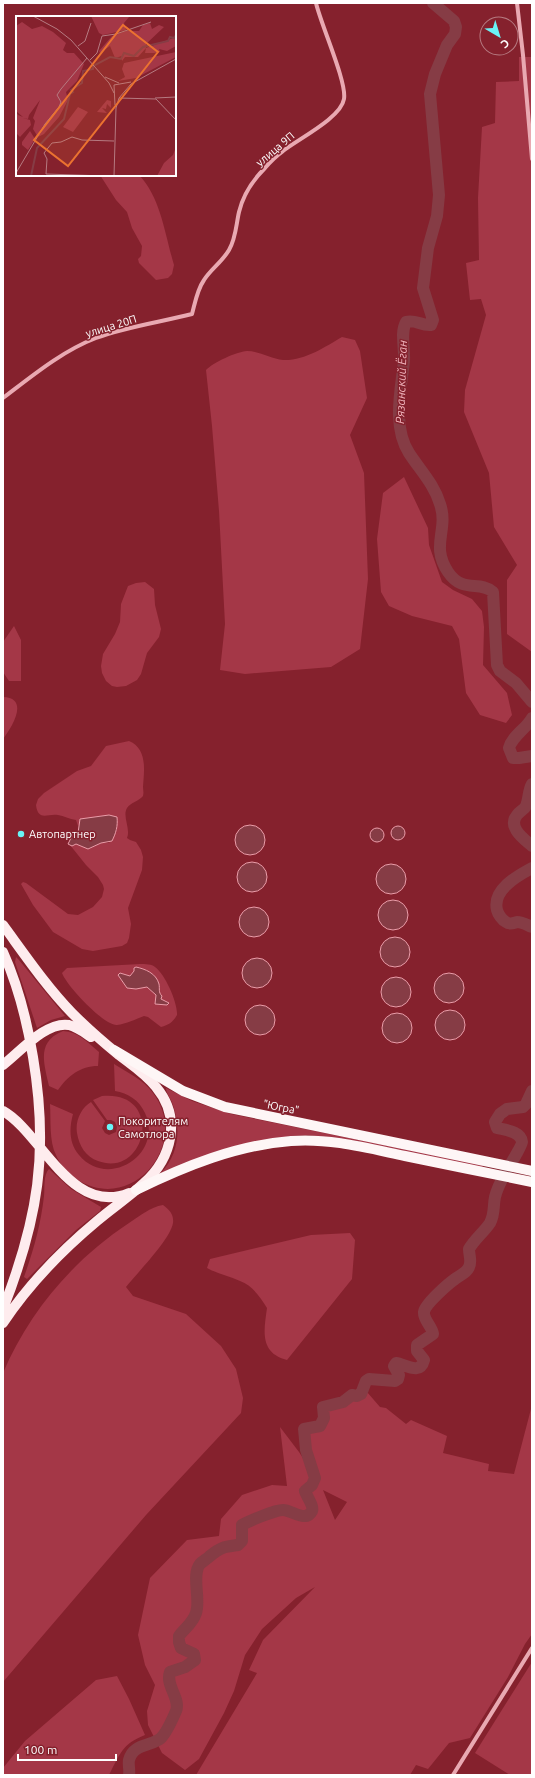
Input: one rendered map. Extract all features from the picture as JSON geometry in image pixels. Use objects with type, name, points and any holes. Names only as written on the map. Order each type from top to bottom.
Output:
[{"type":"highway","name":"\"Югра\"","points":[[114,1050],[184,1091],[225,1107],[532,1171]]},
{"type":"highway","points":[[136,1190],[183,1168],[230,1152],[291,1141],[321,1141],[350,1144],[532,1182]]},
{"type":"main road","points":[[3,925],[57,996],[82,1022],[155,1085],[163,1097],[169,1113],[172,1129],[169,1146],[163,1160],[154,1173],[56,1257],[23,1294],[3,1323]]},
{"type":"main road","points":[[3,952],[18,992],[31,1042],[39,1098],[41,1150],[36,1195],[28,1236],[20,1264],[3,1309]]},
{"type":"main road","points":[[3,1065],[52,1027],[70,1026],[114,1050]]},
{"type":"main road","points":[[3,1111],[15,1120],[65,1176],[88,1191],[99,1195],[114,1196],[126,1194],[136,1190]]},
{"type":"street","name":"улица 9П","points":[[192,314],[197,294],[204,280],[220,263],[229,250],[234,239],[240,207],[247,190],[256,178],[282,152],[332,117],[343,104],[345,98],[343,86],[321,24],[316,3]]},
{"type":"street","points":[[516,3],[523,55],[532,159]]},
{"type":"street","name":"улица 20П","points":[[3,398],[63,356],[92,340],[192,314]]},
{"type":"street","points":[[453,1775],[532,1648]]},
{"type":"shaded area","points":[[519,57],[532,57],[532,652],[507,634],[507,580],[517,565],[494,527],[489,473],[464,412],[465,390],[486,315],[481,299],[470,300],[466,263],[479,260],[478,198],[482,127],[495,123],[496,82],[519,81]]},
{"type":"shaded area","points":[[101,176],[140,176],[146,184],[161,217],[174,265],[172,274],[168,278],[156,280],[139,263],[138,259],[141,256],[142,246],[132,228],[127,212],[116,200]]},
{"type":"shaded area","points":[[342,337],[355,340],[360,351],[367,398],[350,435],[364,473],[368,579],[360,649],[331,667],[245,674],[220,670],[225,624],[219,511],[206,370],[225,358],[247,351],[256,352],[283,360],[291,360],[314,353]]},
{"type":"shaded area","points":[[404,477],[428,528],[429,545],[442,582],[453,590],[472,599],[482,611],[484,627],[483,665],[507,693],[512,715],[506,723],[480,715],[466,693],[459,639],[452,626],[412,616],[389,606],[381,592],[377,539],[383,493]]},
{"type":"shaded area","points":[[145,582],[154,589],[155,605],[161,629],[159,637],[147,653],[141,674],[137,680],[126,686],[112,686],[106,681],[102,673],[101,666],[103,654],[115,634],[120,622],[121,604],[128,586]]},
{"type":"shaded area","points":[[14,626],[21,640],[21,681],[9,681],[3,672],[3,642]]},
{"type":"shaded area","points":[[3,697],[16,702],[17,708],[11,728],[3,739]]},
{"type":"shaded area","points":[[129,741],[139,749],[144,761],[144,768],[143,796],[128,806],[125,815],[128,831],[127,838],[136,842],[143,857],[142,870],[128,908],[131,924],[129,938],[127,943],[122,946],[93,951],[82,949],[53,932],[33,905],[21,884],[23,882],[26,883],[68,914],[78,915],[93,907],[102,897],[104,889],[103,885],[98,877],[70,845],[76,844],[89,849],[101,843],[109,843],[117,830],[117,820],[109,815],[82,819],[78,826],[76,820],[58,815],[41,815],[37,810],[36,805],[38,799],[44,793],[77,771],[91,766],[106,746]]},
{"type":"shaded area","points":[[109,815],[117,817],[115,835],[112,841],[101,843],[88,849],[76,844],[72,846],[68,844],[72,836],[78,833],[80,819]]},
{"type":"shaded area","points":[[250,825],[256,826],[264,834],[264,846],[256,854],[250,855],[244,854],[236,846],[235,840],[236,834],[244,826]]},
{"type":"shaded area","points":[[395,826],[401,826],[405,830],[405,836],[401,840],[395,840],[391,836],[391,830]]},
{"type":"shaded area","points":[[374,828],[380,828],[384,832],[384,838],[380,842],[374,842],[370,838],[370,832]]},
{"type":"shaded area","points":[[252,862],[258,863],[266,871],[266,883],[258,891],[252,892],[246,891],[238,883],[237,877],[238,871],[246,863]]},
{"type":"shaded area","points":[[391,864],[402,868],[406,879],[402,890],[391,894],[380,890],[376,879],[380,868]]},
{"type":"shaded area","points":[[393,900],[404,904],[408,915],[404,926],[393,930],[382,926],[378,915],[382,904]]},
{"type":"shaded area","points":[[254,907],[260,908],[268,916],[268,928],[260,936],[254,937],[248,936],[240,928],[239,922],[240,916],[248,908]]},
{"type":"shaded area","points":[[395,937],[406,941],[410,952],[406,963],[395,967],[384,963],[380,952],[384,941]]},
{"type":"shaded area","points":[[16,957],[65,1016],[51,1020],[37,1028],[15,962]]},
{"type":"shaded area","points":[[257,958],[263,959],[271,967],[271,979],[263,987],[257,988],[251,987],[243,979],[242,973],[243,967],[251,959]]},
{"type":"shaded area","points":[[140,964],[152,965],[159,971],[167,982],[173,996],[177,1015],[170,1023],[161,1027],[148,1017],[144,1016],[127,1023],[117,1025],[111,1024],[86,1004],[70,986],[62,973],[67,968]],"holes":[[[141,968],[155,978],[161,1000],[168,1004],[155,1004],[156,995],[147,987],[132,988],[126,985],[120,978],[120,973],[130,976],[134,971]]]},
{"type":"shaded area","points":[[136,967],[153,974],[158,980],[162,996],[161,999],[169,1003],[167,1005],[155,1004],[156,995],[147,987],[136,989],[127,988],[118,975],[120,973],[130,976]]},
{"type":"shaded area","points":[[449,973],[460,977],[464,988],[460,999],[449,1003],[438,999],[434,988],[438,977]]},
{"type":"shaded area","points":[[396,977],[407,981],[411,992],[407,1003],[396,1007],[385,1003],[381,992],[385,981]]},
{"type":"shaded area","points":[[260,1005],[266,1006],[274,1014],[274,1026],[266,1034],[260,1035],[254,1034],[246,1026],[245,1020],[246,1014],[254,1006]]},
{"type":"shaded area","points":[[450,1010],[461,1014],[465,1025],[461,1036],[450,1040],[439,1036],[435,1025],[439,1014]]},
{"type":"shaded area","points":[[397,1013],[408,1017],[412,1028],[408,1039],[397,1043],[386,1039],[382,1028],[386,1017]]},
{"type":"shaded area","points":[[63,1031],[78,1035],[99,1052],[98,1066],[92,1066],[80,1070],[70,1076],[58,1090],[49,1086],[45,1069],[44,1054],[45,1047],[49,1041]]},
{"type":"shaded area","points":[[114,1064],[140,1080],[153,1093],[163,1112],[165,1132],[160,1151],[150,1168],[136,1181],[118,1188],[99,1188],[75,1178],[65,1169],[58,1159],[51,1137],[50,1104],[73,1114],[71,1136],[73,1146],[79,1155],[91,1165],[104,1169],[118,1168],[130,1162],[140,1154],[147,1142],[149,1128],[145,1113],[140,1104],[129,1095],[115,1091]]},
{"type":"shaded area","points":[[166,1088],[192,1101],[231,1114],[483,1165],[482,1168],[335,1138],[308,1135],[290,1136],[161,1173],[172,1158],[177,1141],[176,1114]]},
{"type":"shaded area","points":[[102,1096],[122,1098],[135,1106],[141,1119],[142,1133],[137,1147],[128,1158],[115,1163],[98,1161],[90,1157],[81,1147],[77,1133],[77,1124],[80,1115],[84,1108],[91,1102],[105,1121],[102,1128],[105,1133],[109,1135],[116,1132],[117,1127],[115,1122],[107,1120],[93,1100]]},
{"type":"shaded area","points":[[49,1169],[71,1189],[101,1207],[100,1211],[76,1230],[27,1279],[24,1277],[39,1226],[43,1206],[45,1178]]},
{"type":"shaded area","points":[[163,1205],[172,1215],[173,1223],[171,1230],[160,1247],[126,1287],[133,1296],[186,1314],[221,1346],[236,1369],[243,1398],[241,1413],[146,1515],[3,1682],[3,1373],[26,1329],[40,1308],[71,1271],[89,1253],[129,1223],[145,1212]]},
{"type":"shaded area","points":[[350,1233],[355,1240],[352,1279],[287,1360],[278,1357],[272,1352],[265,1340],[267,1308],[256,1292],[236,1279],[207,1268],[210,1259],[311,1235]]},
{"type":"shaded area","points":[[367,1392],[380,1407],[386,1408],[406,1424],[411,1420],[447,1436],[443,1453],[489,1464],[488,1471],[514,1474],[532,1405],[532,1634],[525,1644],[508,1677],[470,1738],[449,1743],[428,1769],[416,1765],[410,1775],[196,1775],[257,1673],[249,1670],[263,1640],[315,1587],[296,1598],[262,1629],[245,1655],[234,1691],[199,1759],[185,1770],[162,1753],[148,1725],[147,1711],[155,1685],[145,1665],[138,1635],[150,1578],[187,1540],[219,1536],[221,1519],[242,1495],[272,1485],[287,1486],[280,1427],[299,1452],[317,1480],[307,1433],[322,1426],[327,1410],[341,1407],[352,1400],[355,1401]],"holes":[[[323,1490],[347,1502],[335,1520]]]},
{"type":"shaded area","points":[[532,1662],[532,1775],[510,1775],[475,1753]]},
{"type":"shaded area","points":[[117,1676],[145,1735],[137,1738],[122,1750],[109,1775],[3,1775],[3,1768],[25,1741],[96,1680]]},
{"type":"waterway","name":"Рязанский Ёган","points":[[433,3],[454,21],[456,27],[455,34],[447,45],[435,74],[430,94],[439,195],[437,216],[428,248],[423,288],[433,320],[431,325],[424,325],[409,321],[406,322],[404,326],[404,361],[399,420],[404,442],[409,453],[430,484],[440,504],[443,522],[440,554],[443,562],[448,572],[459,583],[482,587],[493,592],[497,665],[500,671],[516,683],[532,702]]},
{"type":"waterway","name":"Рязанский Ёган","points":[[532,718],[516,736],[509,748],[513,758],[532,756]]},
{"type":"waterway","name":"Рязанский Ёган","points":[[532,784],[526,806],[514,819],[515,828],[532,846]]},
{"type":"waterway","name":"Рязанский Ёган","points":[[532,868],[507,884],[498,896],[496,903],[500,917],[507,923],[510,924],[521,922],[532,927]]},
{"type":"waterway","name":"Рязанский Ёган","points":[[129,1775],[129,1762],[131,1755],[139,1748],[161,1738],[176,1711],[177,1706],[170,1682],[170,1672],[185,1667],[195,1660],[194,1654],[181,1648],[179,1636],[195,1617],[197,1607],[197,1569],[200,1564],[220,1549],[238,1545],[242,1541],[242,1525],[279,1510],[303,1516],[306,1516],[312,1511],[312,1507],[305,1491],[312,1485],[315,1478],[306,1450],[304,1429],[320,1426],[324,1418],[323,1407],[343,1402],[352,1395],[357,1396],[361,1394],[366,1381],[369,1379],[395,1381],[398,1379],[399,1375],[394,1366],[396,1363],[412,1368],[422,1365],[424,1360],[417,1351],[417,1345],[433,1334],[424,1315],[425,1308],[432,1299],[468,1269],[470,1265],[469,1249],[490,1223],[493,1216],[495,1197],[498,1188],[522,1142],[519,1135],[497,1128],[495,1122],[500,1114],[507,1109],[523,1107],[532,1091]]},
{"type":"place","name":"Автопартнер","points":[[21,834]]},
{"type":"place","name":"Покорителям Самотлора","points":[[110,1127]]}]
